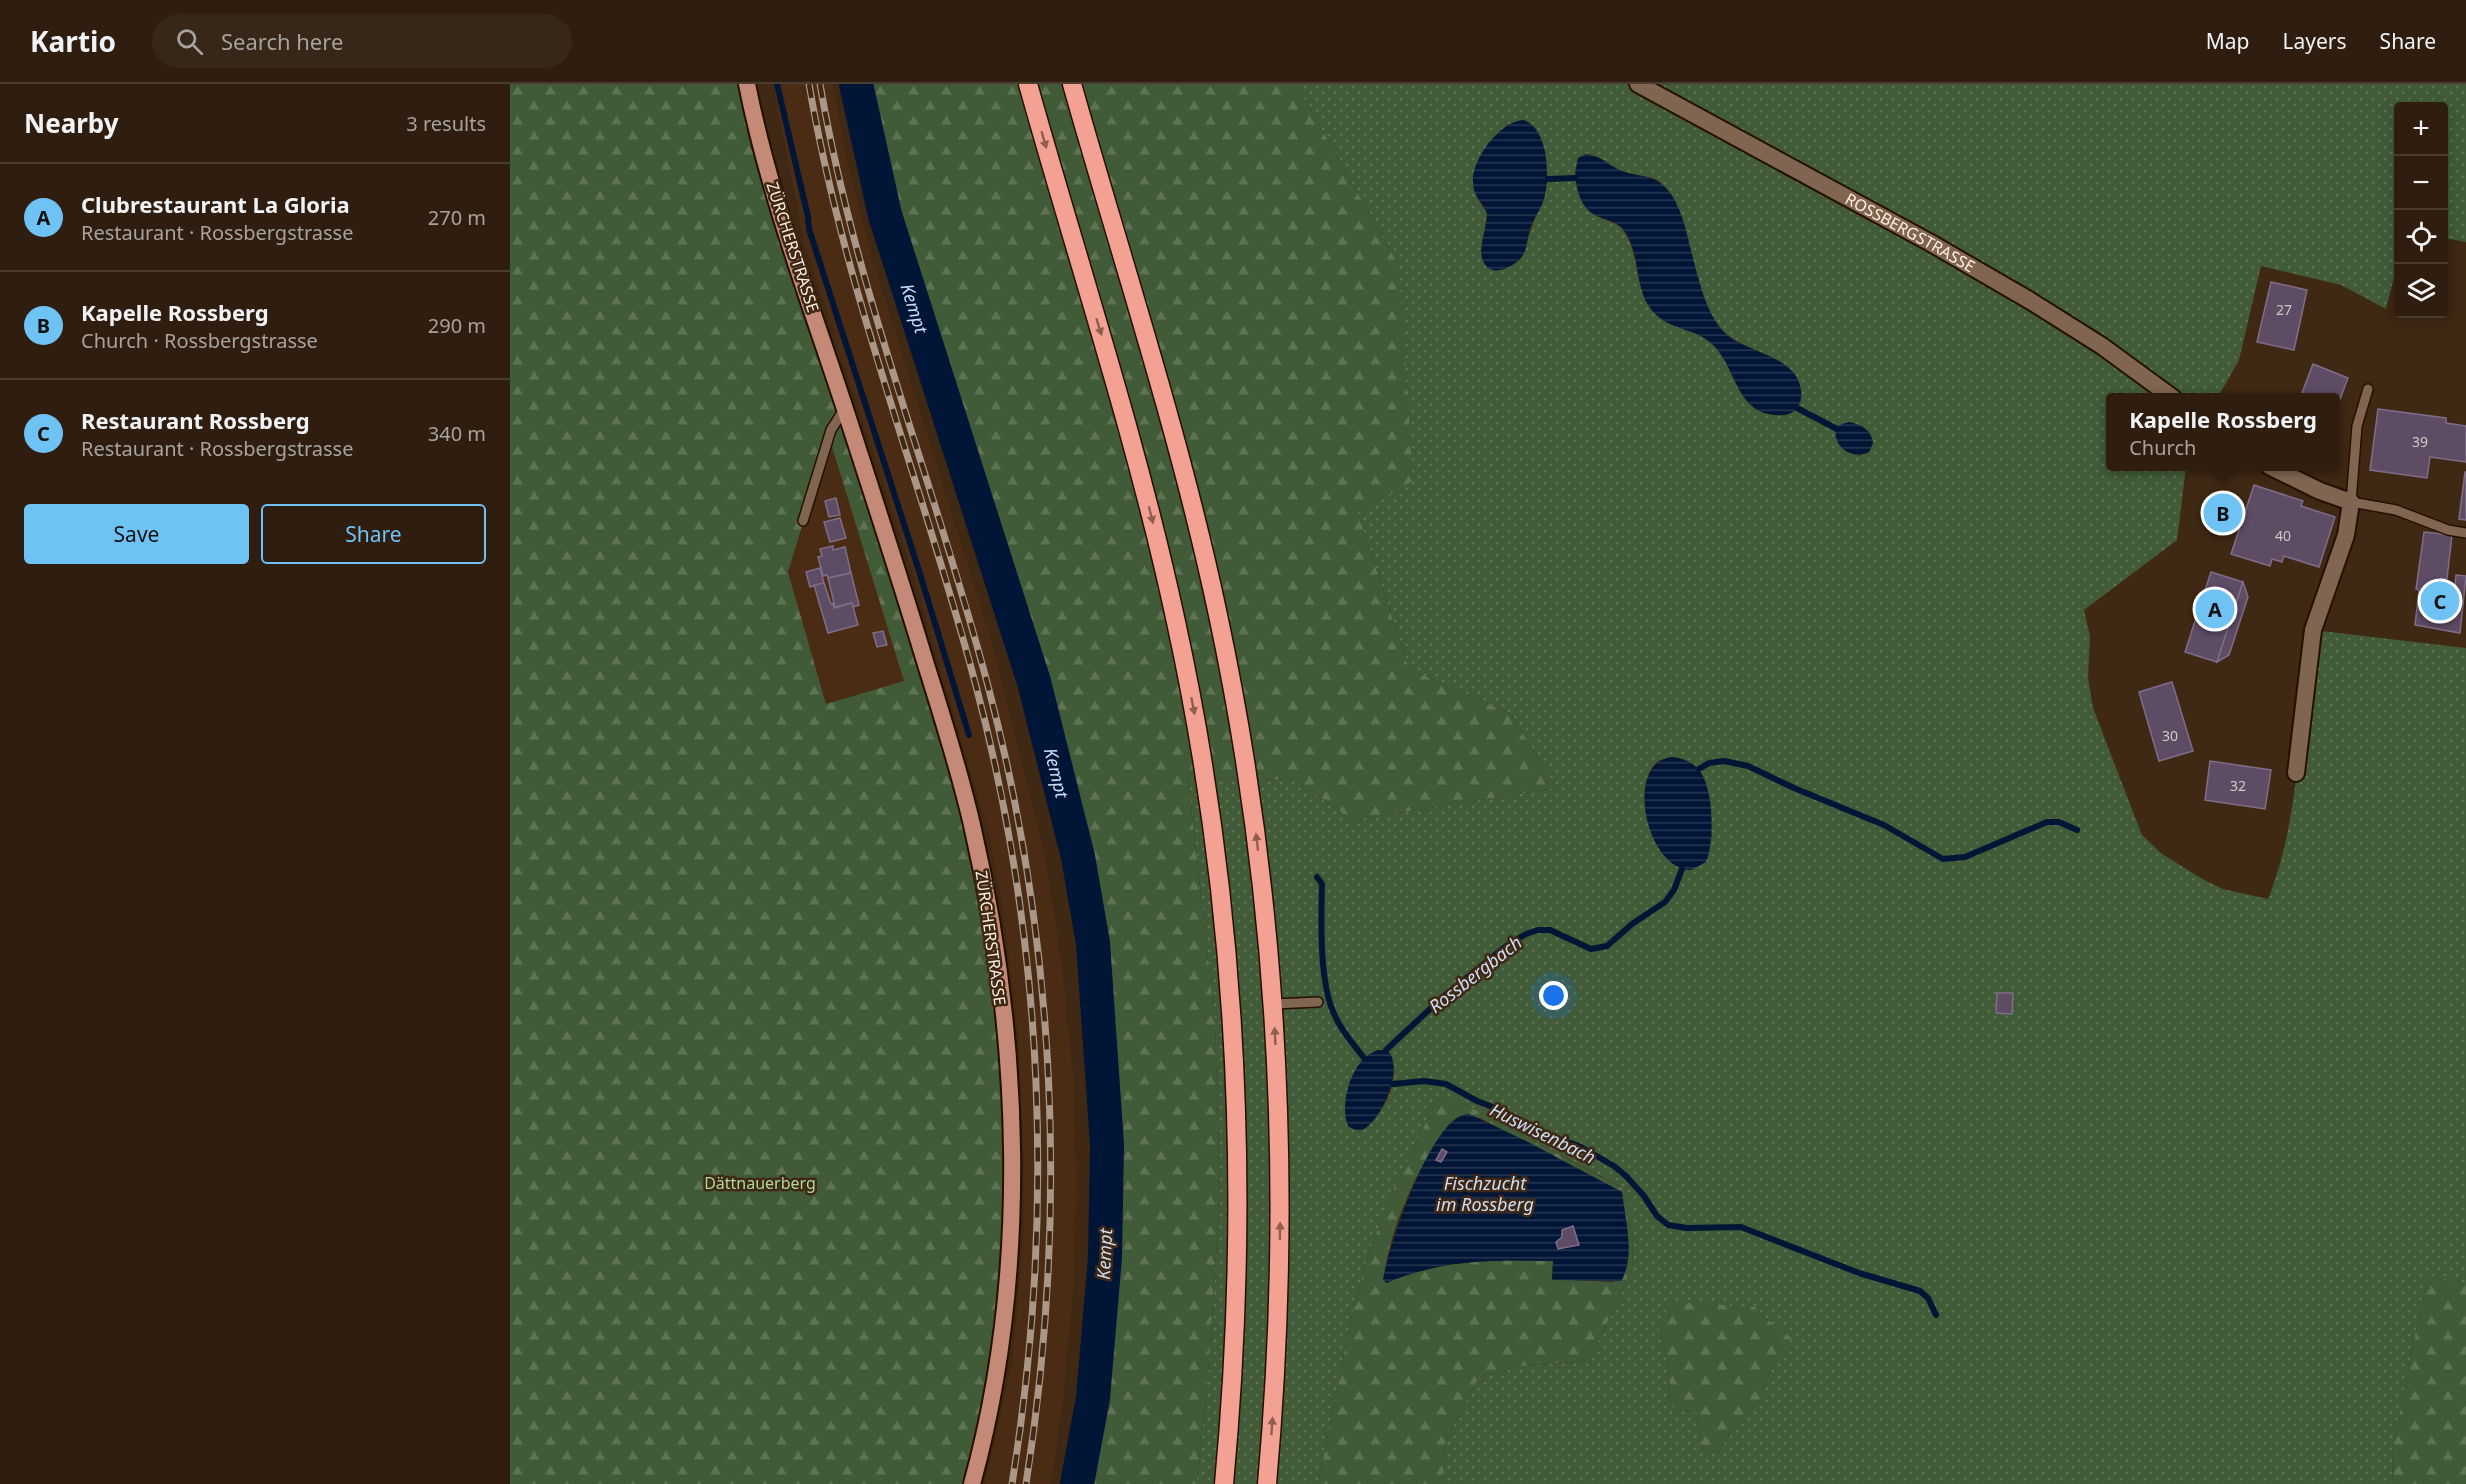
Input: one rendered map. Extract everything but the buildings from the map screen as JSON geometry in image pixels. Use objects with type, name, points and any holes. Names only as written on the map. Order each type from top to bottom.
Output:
[{"type":"highway","points":[[1028,84],[1114,377],[1151,515],[1185,663],[1211,814],[1229,975],[1238,1168],[1235,1331],[1224,1484]]},
{"type":"highway","points":[[1072,84],[1171,424],[1218,616],[1238,717],[1254,818],[1273,1004],[1280,1147],[1277,1343],[1267,1484]]},
{"type":"main road","name":"ZÜRCHERSTRASSE","points":[[747,84],[774,191],[898,573],[958,773],[978,855],[998,973],[1010,1124],[1010,1243],[999,1353],[986,1427],[972,1484]]},
{"type":"street","name":"ROSSBERGSTRASSE","points":[[1638,84],[1929,242],[2029,300],[2102,346],[2166,393]]},
{"type":"street","points":[[2279,471],[2320,491],[2351,502],[2348,528],[2313,630],[2296,773]]},
{"type":"lane","points":[[2368,389],[2357,426],[2351,502],[2396,510],[2448,530],[2466,533]]},
{"type":"lane","points":[[803,521],[831,430],[845,408]]},
{"type":"lane","points":[[1273,1004],[1318,1002]]},
{"type":"shaded area","points":[[773,84],[833,84],[848,165],[873,260],[991,640],[1045,855],[1062,963],[1073,1073],[1077,1182],[1073,1292],[1063,1402],[1051,1484],[985,1484],[1012,1363],[1024,1228],[1024,1163],[1018,1032],[1001,900],[989,835],[915,581],[804,243]]},
{"type":"shaded area","points":[[829,436],[905,681],[826,704],[788,572]]},
{"type":"green space","name":"Dättnauerberg","points":[[510,84],[747,84],[937,700],[998,973],[1009,1251],[972,1484],[510,1484]],"holes":[[[829,437],[904,681],[826,704],[788,572]]]},
{"type":"green space","points":[[867,84],[1296,84],[1399,266],[1413,481],[1358,513],[1409,669],[1511,714],[1556,788],[1352,820],[1296,780],[1188,778],[1215,1022],[1220,1196],[1207,1391],[1196,1484],[1066,1484],[1081,1404],[1096,1238],[1087,1050],[1104,958],[1087,855],[1050,702],[903,243]]},
{"type":"green space","points":[[1296,84],[2466,84],[2466,242],[2448,239],[2448,102],[2394,102],[2394,278],[2386,309],[2341,285],[2261,266],[2239,360],[2220,393],[2106,393],[2106,471],[2186,471],[2177,540],[2084,610],[2090,636],[2088,678],[2093,708],[2142,835],[2162,854],[2204,880],[2223,889],[2268,899],[2279,867],[2293,800],[2313,630],[2466,648],[2466,1284],[2427,1276],[2392,1452],[2393,1484],[1443,1484],[1445,1442],[1479,1377],[1524,1366],[1589,1361],[1632,1270],[1633,1236],[1627,1190],[1449,1096],[1437,1100],[1395,1186],[1369,1252],[1353,1310],[1318,1484],[1196,1484],[1207,1391],[1220,1196],[1215,1022],[1188,778],[1296,780],[1352,820],[1556,788],[1511,714],[1409,669],[1358,513],[1399,266]],"holes":[[[1508,124],[1538,132],[1545,151],[1547,184],[1521,258],[1516,263],[1484,263],[1482,249],[1487,213],[1477,198],[1488,145]],[[1586,154],[1622,171],[1650,177],[1662,184],[1681,218],[1702,295],[1710,312],[1720,328],[1728,335],[1772,357],[1790,369],[1796,377],[1798,387],[1799,404],[1795,410],[1787,414],[1776,415],[1752,406],[1744,398],[1727,365],[1712,344],[1697,334],[1664,321],[1650,308],[1641,290],[1635,259],[1623,230],[1593,214],[1584,204],[1578,191],[1575,171]],[[1858,425],[1870,433],[1860,456],[1844,450]],[[1660,760],[1693,764],[1699,769],[1706,783],[1712,837],[1691,870],[1677,866],[1665,856],[1655,841],[1648,823],[1645,786],[1650,771]],[[1390,1053],[1393,1060],[1394,1077],[1389,1095],[1373,1118],[1355,1130],[1348,1126],[1346,1118],[1346,1099],[1355,1072],[1364,1058]],[[1755,1307],[1765,1318],[1792,1338],[1774,1361],[1759,1402],[1737,1421],[1718,1453],[1703,1449],[1695,1412],[1669,1407],[1670,1374],[1658,1324]]]},
{"type":"green space","points":[[1449,1096],[1628,1191],[1633,1236],[1632,1270],[1589,1361],[1524,1366],[1479,1377],[1445,1442],[1443,1484],[1318,1484],[1353,1310],[1369,1252],[1395,1186],[1437,1100]],"holes":[[[1458,1117],[1480,1118],[1622,1193],[1628,1250],[1623,1278],[1613,1282],[1552,1279],[1553,1261],[1509,1261],[1448,1265],[1407,1275],[1386,1283],[1387,1258],[1394,1233],[1407,1197],[1425,1161],[1446,1130]]]},
{"type":"green space","points":[[2427,1275],[2466,1284],[2466,1484],[2393,1484],[2392,1452]]},
{"type":"green space","points":[[1671,1302],[1755,1307],[1765,1318],[1792,1338],[1774,1361],[1759,1402],[1737,1421],[1718,1453],[1703,1449],[1695,1412],[1669,1407],[1670,1374],[1658,1324]]},
{"type":"water","points":[[1523,120],[1532,125],[1543,143],[1547,167],[1546,190],[1543,203],[1530,228],[1523,255],[1510,267],[1493,270],[1488,268],[1482,257],[1487,213],[1475,192],[1474,174],[1482,153],[1496,135],[1514,122]]},
{"type":"water","points":[[1586,154],[1600,158],[1622,171],[1653,179],[1666,187],[1683,219],[1709,310],[1718,325],[1733,339],[1790,369],[1797,378],[1801,390],[1800,402],[1795,410],[1788,414],[1777,415],[1763,412],[1752,406],[1744,397],[1719,351],[1710,342],[1662,320],[1655,314],[1644,297],[1629,238],[1617,224],[1589,210],[1580,197],[1576,181],[1577,165],[1578,158]]},
{"type":"water","points":[[1849,422],[1862,426],[1871,435],[1873,443],[1869,452],[1859,455],[1851,453],[1838,443],[1836,430],[1840,425]]},
{"type":"water","points":[[1672,757],[1686,760],[1698,769],[1710,800],[1712,828],[1709,853],[1706,862],[1691,870],[1675,865],[1662,853],[1652,836],[1646,815],[1645,795],[1648,777],[1657,763]]},
{"type":"water","points":[[1378,1050],[1386,1050],[1392,1057],[1392,1081],[1375,1118],[1368,1126],[1356,1130],[1348,1126],[1346,1116],[1345,1105],[1350,1082],[1361,1062]]},
{"type":"water","name":"Fischzucht im Rossberg","points":[[1469,1114],[1528,1142],[1622,1192],[1629,1249],[1628,1261],[1621,1281],[1552,1280],[1553,1261],[1509,1261],[1448,1265],[1407,1275],[1386,1283],[1383,1279],[1403,1212],[1427,1157],[1455,1119]]},
{"type":"waterway","points":[[777,84],[809,229],[920,574],[969,735]]},
{"type":"waterway","name":"Kempt","points":[[856,84],[885,215],[1034,682],[1078,857],[1093,943],[1107,1145],[1105,1257],[1093,1398],[1077,1484]]},
{"type":"waterway","points":[[1548,179],[1575,178]]},
{"type":"waterway","points":[[1797,408],[1837,429]]},
{"type":"waterway","points":[[1699,769],[1709,763],[1724,761],[1748,766],[1794,788],[1884,825],[1943,859],[1965,857],[2047,822],[2059,822],[2077,830]]},
{"type":"waterway","name":"Rossbergbach","points":[[1386,1050],[1445,995],[1506,946],[1526,934],[1538,930],[1550,930],[1591,949],[1607,946],[1632,924],[1665,902],[1674,890],[1682,869]]},
{"type":"waterway","points":[[1317,877],[1322,884],[1322,952],[1330,1003],[1341,1027],[1364,1058]]},
{"type":"waterway","name":"Huswisenbach","points":[[1393,1084],[1424,1081],[1446,1084],[1477,1101],[1500,1110],[1525,1127],[1579,1146],[1614,1166],[1626,1176],[1644,1196],[1657,1216],[1668,1225],[1687,1228],[1741,1227],[1859,1273],[1920,1291],[1928,1298],[1936,1315]]},
{"type":"railway","points":[[809,84],[842,237],[976,686],[999,784],[1017,883],[1029,983],[1036,1083],[1038,1183],[1034,1284],[1026,1384],[1012,1484]]},
{"type":"railway","points":[[820,84],[835,161],[854,237],[988,686],[1011,784],[1029,883],[1041,983],[1049,1083],[1051,1183],[1047,1283],[1039,1384],[1026,1484]]},
{"type":"place","name":"Kapelle Rossberg","points":[[2223,513]]},
{"type":"place","name":"Restaurant Rossberg","points":[[2440,601]]},
{"type":"place","name":"Clubrestaurant La Gloria","points":[[2215,609]]}]
